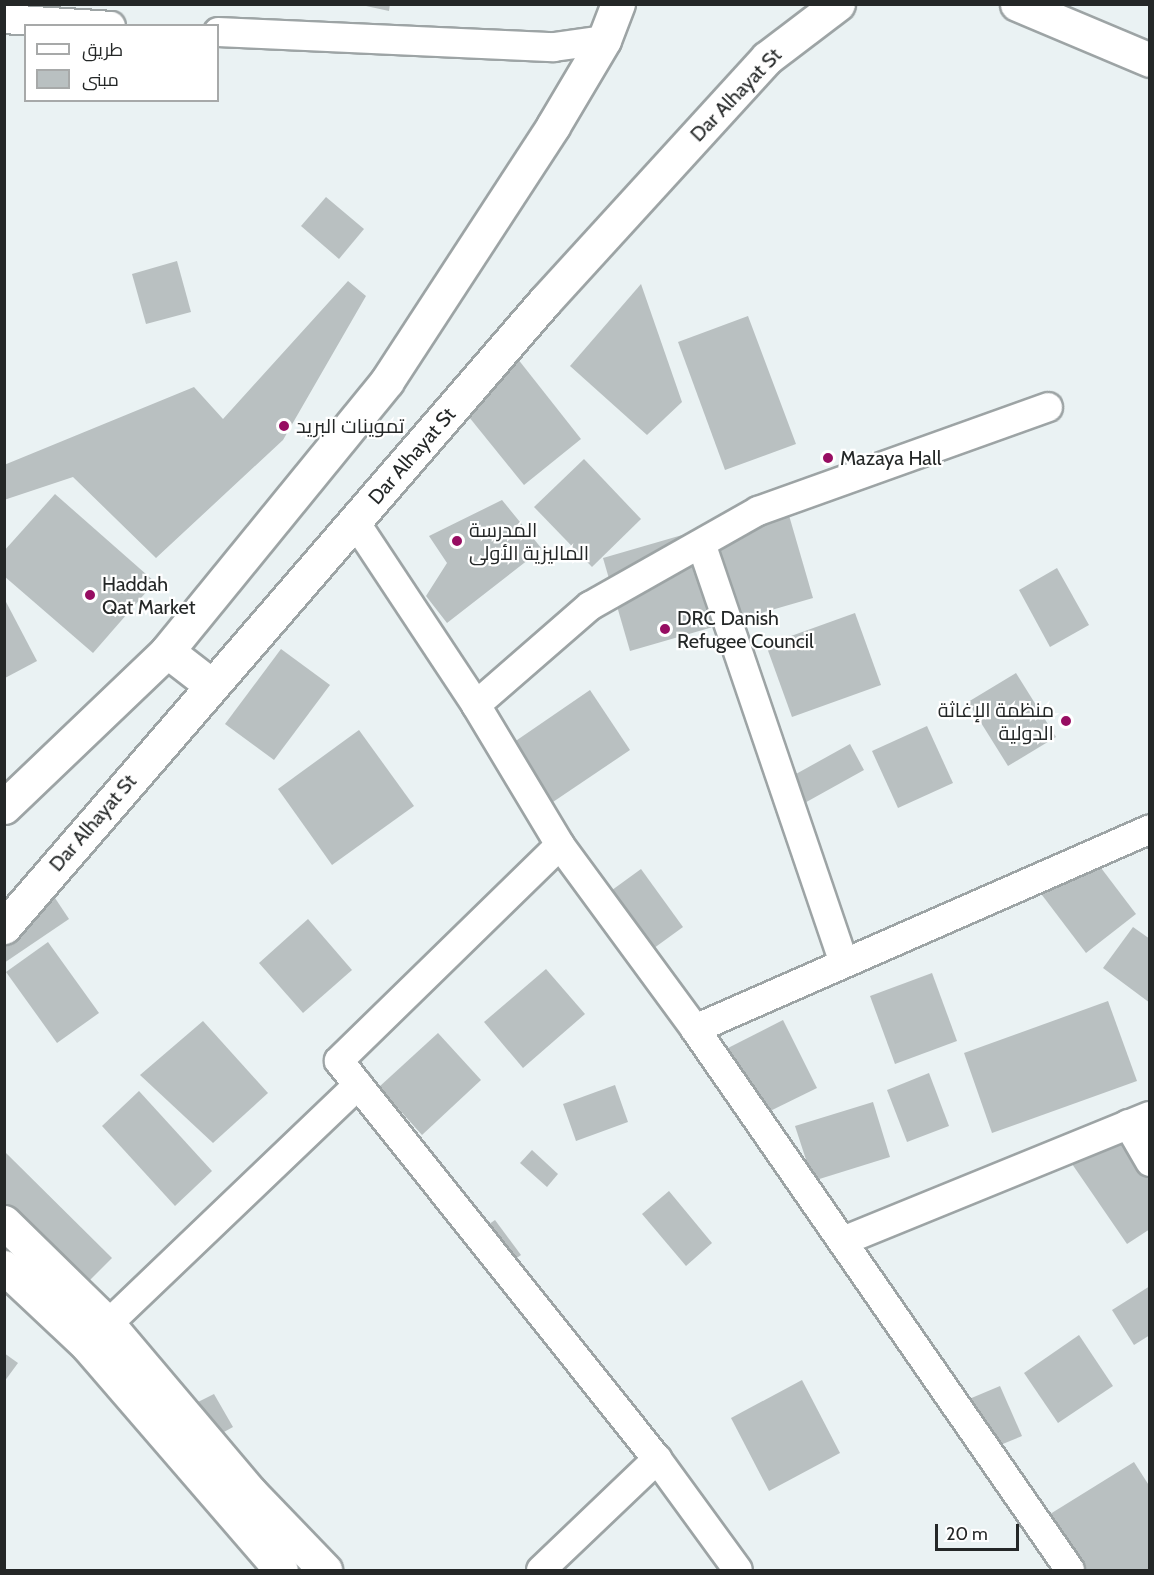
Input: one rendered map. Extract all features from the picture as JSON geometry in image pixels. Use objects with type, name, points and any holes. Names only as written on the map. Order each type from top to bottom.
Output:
[{"type":"main road","points":[[4,807],[167,651],[387,381],[604,40],[618,4]]},
{"type":"main road","name":"Dar Alhayat St","points":[[4,927],[545,301],[767,58],[838,4]]},
{"type":"main road","points":[[1017,4],[1149,60]]},
{"type":"main road","points":[[167,651],[211,685]]},
{"type":"main road","points":[[4,1222],[108,1324],[251,1493],[325,1570]]},
{"type":"main road","points":[[4,1267],[86,1344],[281,1570]]},
{"type":"street","points":[[4,19],[80,24]]},
{"type":"street","points":[[219,32],[554,47],[604,40]]},
{"type":"street","points":[[476,705],[590,606],[702,546],[758,511],[1048,407]]},
{"type":"street","points":[[355,522],[476,705],[560,845],[695,1029],[1070,1570]]},
{"type":"street","points":[[702,546],[843,960]]},
{"type":"street","points":[[695,1029],[843,960],[1149,828]]},
{"type":"street","points":[[560,845],[339,1061],[657,1460],[738,1570]]},
{"type":"street","points":[[108,1324],[358,1085]]},
{"type":"street","points":[[843,1241],[1138,1120],[1149,1162]]},
{"type":"street","points":[[541,1570],[657,1460]]},
{"type":"building","points":[[357,4],[390,4],[389,11]]},
{"type":"building","points":[[326,197],[364,229],[339,259],[301,226]]},
{"type":"building","points":[[177,261],[191,312],[146,324],[132,274]]},
{"type":"building","points":[[348,281],[366,296],[283,440],[156,558],[73,477],[4,500],[4,465],[194,387],[223,419]]},
{"type":"building","points":[[641,284],[682,402],[647,435],[570,366]]},
{"type":"building","points":[[748,316],[796,444],[725,470],[678,342]]},
{"type":"building","points":[[506,344],[581,439],[524,485],[448,391]]},
{"type":"building","points":[[584,459],[641,519],[592,567],[534,507]]},
{"type":"building","points":[[55,494],[155,582],[93,653],[4,576],[4,551]]},
{"type":"building","points":[[502,500],[542,549],[447,623],[426,596],[447,563],[429,536]]},
{"type":"building","points":[[786,505],[813,598],[630,651],[603,558]]},
{"type":"building","points":[[1057,568],[1089,625],[1050,647],[1019,590]]},
{"type":"building","points":[[5,600],[37,661],[5,678]]},
{"type":"building","points":[[855,613],[881,685],[792,717],[766,645]]},
{"type":"building","points":[[281,649],[330,685],[274,760],[225,724]]},
{"type":"building","points":[[1016,673],[1056,737],[1008,766],[968,702]]},
{"type":"building","points":[[590,690],[630,750],[547,806],[507,747]]},
{"type":"building","points":[[927,726],[953,783],[898,808],[872,751]]},
{"type":"building","points":[[359,730],[414,806],[332,865],[278,789]]},
{"type":"building","points":[[850,744],[864,770],[801,805],[787,779]]},
{"type":"building","points":[[1092,856],[1136,914],[1086,953],[1042,895]]},
{"type":"building","points":[[641,869],[683,927],[639,959],[597,901]]},
{"type":"building","points":[[41,877],[69,919],[4,963],[4,920]]},
{"type":"building","points":[[308,919],[352,970],[303,1013],[259,963]]},
{"type":"building","points":[[1133,927],[1150,939],[1150,1003],[1103,968]]},
{"type":"building","points":[[48,942],[99,1013],[57,1043],[6,972]]},
{"type":"building","points":[[546,969],[585,1014],[523,1068],[484,1022]]},
{"type":"building","points":[[932,973],[957,1041],[895,1064],[870,996]]},
{"type":"building","points":[[1108,1001],[1137,1081],[992,1133],[964,1053]]},
{"type":"building","points":[[783,1020],[817,1088],[762,1115],[728,1048]]},
{"type":"building","points":[[203,1021],[268,1093],[213,1143],[140,1075]]},
{"type":"building","points":[[438,1033],[481,1080],[422,1135],[379,1087]]},
{"type":"building","points":[[929,1073],[949,1126],[907,1142],[887,1090]]},
{"type":"building","points":[[615,1085],[628,1122],[576,1141],[563,1104]]},
{"type":"building","points":[[139,1091],[212,1171],[175,1206],[102,1126]]},
{"type":"building","points":[[873,1102],[890,1157],[813,1181],[795,1126]]},
{"type":"building","points":[[1150,1123],[1150,1229],[1127,1244],[1070,1161]]},
{"type":"building","points":[[532,1150],[558,1174],[547,1187],[520,1163]]},
{"type":"building","points":[[4,1151],[112,1258],[83,1287],[4,1209]]},
{"type":"building","points":[[669,1191],[712,1243],[686,1266],[642,1214]]},
{"type":"building","points":[[495,1220],[521,1255],[511,1262],[485,1227]]},
{"type":"building","points":[[1150,1286],[1150,1335],[1134,1345],[1112,1310]]},
{"type":"building","points":[[1079,1335],[1113,1386],[1058,1423],[1024,1373]]},
{"type":"building","points":[[4,1353],[18,1363],[4,1382]]},
{"type":"building","points":[[802,1380],[840,1453],[769,1491],[731,1418]]},
{"type":"building","points":[[1000,1386],[1022,1436],[983,1452],[962,1402]]},
{"type":"building","points":[[214,1394],[233,1427],[213,1438],[194,1404]]},
{"type":"building","points":[[1134,1462],[1150,1487],[1150,1570],[1063,1570],[1034,1524]]},
{"type":"place","name":"تموينات البريد","points":[[284,426]]},
{"type":"place","name":"Mazaya Hall","points":[[828,458]]},
{"type":"place","name":"المدرسة الماليزية الأولى","points":[[457,541]]},
{"type":"place","name":"Haddah Qat Market","points":[[90,595]]},
{"type":"place","name":"DRC Danish Refugee Council","points":[[665,629]]},
{"type":"place","name":"منظمة الإغاثة الدولية","points":[[1066,721]]}]
